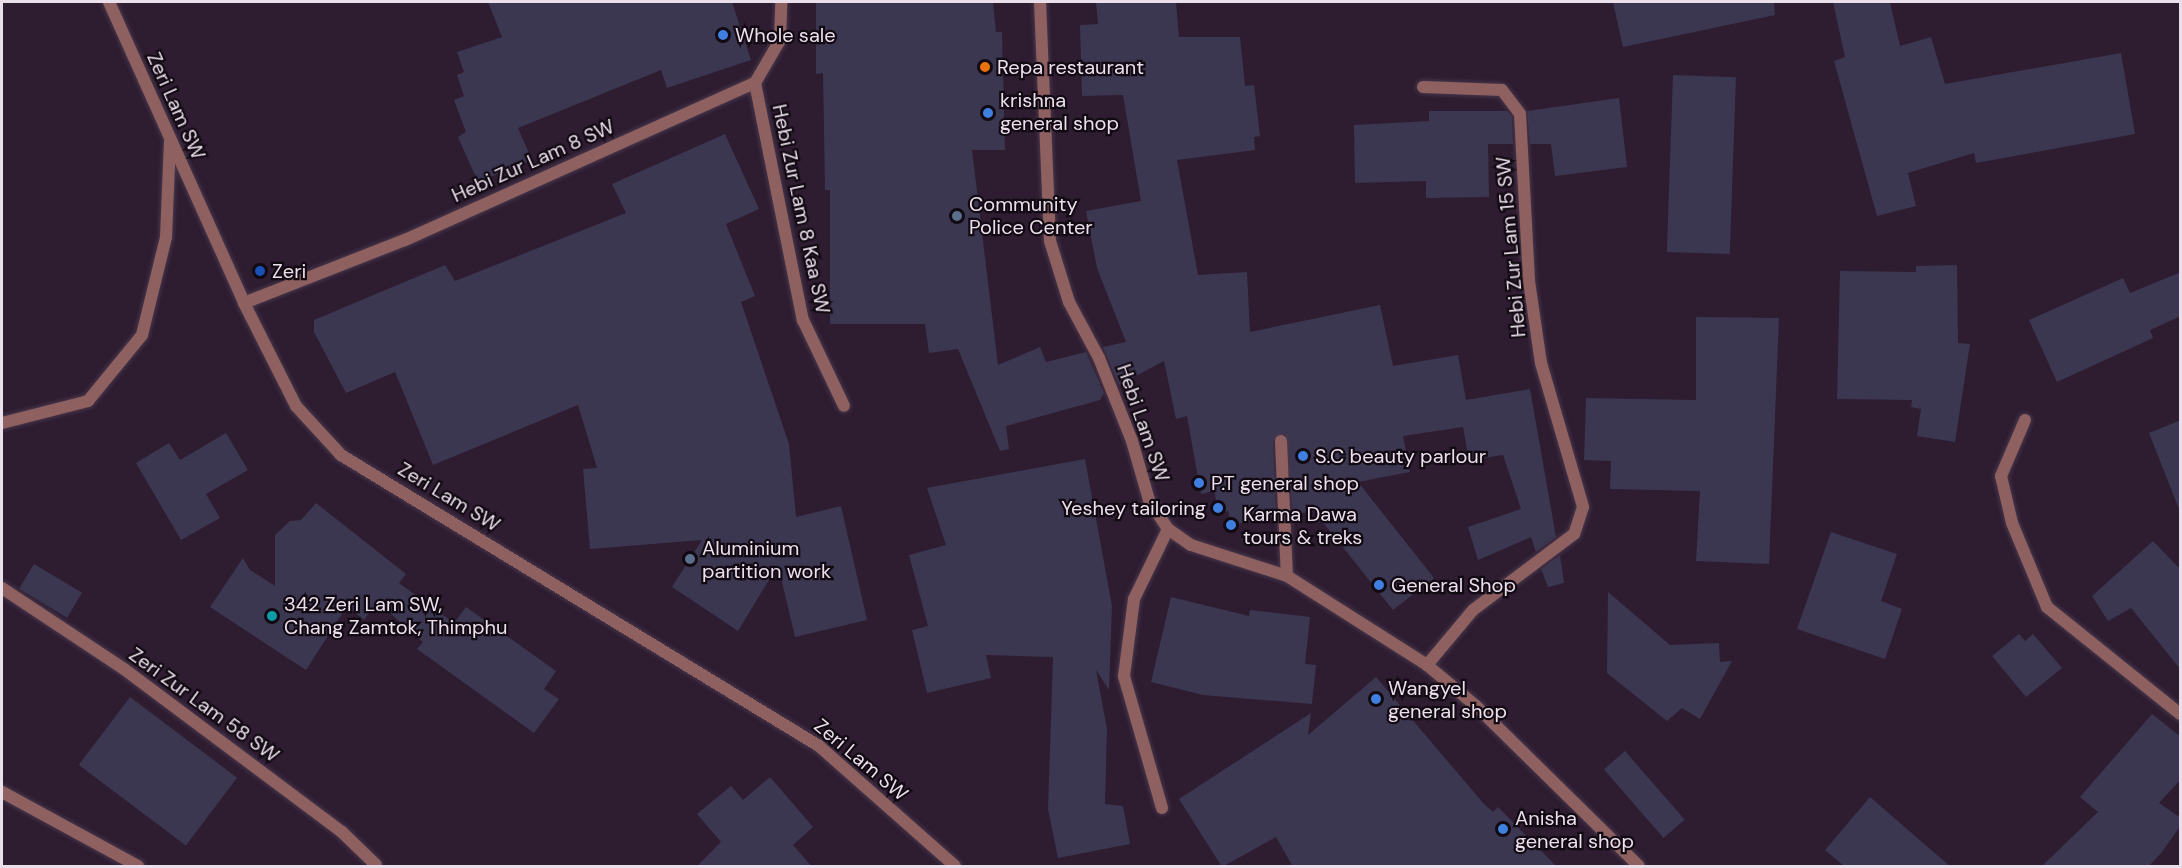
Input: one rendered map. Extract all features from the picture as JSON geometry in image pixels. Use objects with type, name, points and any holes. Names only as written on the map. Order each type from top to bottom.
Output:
[{"type":"street","name":"Zeri Lam SW","points":[[110,2],[170,142],[244,303],[296,406],[341,455],[819,746],[955,867]]},
{"type":"street","points":[[755,83],[780,40],[781,2]]},
{"type":"street","name":"Hebi Lam SW","points":[[1040,2],[1050,241],[1069,302],[1099,358],[1132,441],[1149,500],[1168,529],[1191,545],[1287,576],[1427,665],[1639,867]]},
{"type":"street","name":"Hebi Zur Lam 8 SW","points":[[244,303],[405,240],[755,83]]},
{"type":"street","name":"Hebi Zur Lam 8 Kaa SW","points":[[755,83],[803,320],[844,406]]},
{"type":"street","name":"Hebi Zur Lam 15 SW","points":[[1423,87],[1502,90],[1520,114],[1529,281],[1541,363],[1583,507],[1574,534],[1473,610],[1427,665]]},
{"type":"street","points":[[2,423],[88,401],[142,335],[166,237],[170,142]]},
{"type":"street","points":[[2025,420],[2001,476],[2012,523],[2047,607],[2181,714]]},
{"type":"street","points":[[1281,441],[1287,576]]},
{"type":"street","points":[[1162,808],[1124,676],[1134,599],[1168,529]]},
{"type":"street","name":"Zeri Zur Lam 58 SW","points":[[2,588],[134,676],[342,832],[376,865]]},
{"type":"street","points":[[2,792],[138,867]]},
{"type":"building","points":[[488,2],[732,2],[751,60],[667,88],[661,70],[518,128],[532,160],[478,182],[458,137],[466,132],[454,100],[464,96],[457,75],[464,72],[457,52],[502,37]]},
{"type":"building","points":[[816,2],[993,2],[996,32],[1002,32],[1005,150],[972,150],[998,365],[1040,347],[1046,362],[1086,352],[1104,393],[1100,400],[1006,426],[1009,449],[1000,451],[958,349],[929,353],[925,324],[830,324],[830,190],[825,190],[823,73],[816,74]]},
{"type":"building","points":[[1096,2],[1176,2],[1179,37],[1240,37],[1245,86],[1254,85],[1260,136],[1254,137],[1255,150],[1177,160],[1198,275],[1247,272],[1250,332],[1380,305],[1393,366],[1458,355],[1466,400],[1530,389],[1556,537],[1536,552],[1531,537],[1478,560],[1468,527],[1521,509],[1503,455],[1469,460],[1463,427],[1403,436],[1410,472],[1358,482],[1434,578],[1393,610],[1314,511],[1293,515],[1285,434],[1273,441],[1276,517],[1231,525],[1228,511],[1219,513],[1214,491],[1201,494],[1187,416],[1176,419],[1164,361],[1119,385],[1103,347],[1126,342],[1097,268],[1086,211],[1141,201],[1123,95],[1082,96],[1080,25],[1098,24]]},
{"type":"building","points":[[1613,2],[1774,2],[1775,15],[1623,47]]},
{"type":"building","points":[[1833,2],[1890,2],[1900,46],[1931,37],[1945,84],[2121,53],[2135,134],[1976,163],[1974,153],[1908,173],[1916,206],[1877,216],[1834,61],[1845,57]]},
{"type":"building","points":[[1673,75],[1736,77],[1730,254],[1667,252]]},
{"type":"building","points":[[1619,98],[1627,167],[1555,176],[1551,144],[1530,144],[1527,111]]},
{"type":"building","points":[[1429,111],[1507,111],[1512,117],[1513,144],[1488,144],[1489,197],[1426,198],[1426,181],[1355,183],[1354,125],[1429,121]]},
{"type":"building","points":[[725,134],[759,209],[726,224],[755,296],[741,302],[789,444],[796,517],[841,506],[867,620],[795,637],[778,565],[738,631],[672,587],[702,540],[590,549],[583,469],[597,468],[578,405],[433,465],[395,372],[346,393],[314,332],[314,320],[445,265],[455,281],[626,213],[612,184]]},
{"type":"building","points":[[1957,265],[1958,343],[1970,344],[1955,442],[1917,436],[1921,409],[1911,407],[1912,400],[1837,399],[1840,271],[1916,272],[1916,266]]},
{"type":"building","points":[[2181,272],[2181,316],[2150,330],[2153,338],[2057,382],[2029,320],[2123,278],[2130,293]]},
{"type":"building","points":[[1696,317],[1779,318],[1769,564],[1696,561],[1700,491],[1610,489],[1611,461],[1584,460],[1586,398],[1696,400]]},
{"type":"building","points":[[2181,420],[2181,509],[2179,509],[2149,433]]},
{"type":"building","points":[[226,433],[248,470],[206,494],[220,518],[181,540],[136,463],[169,443],[180,460]]},
{"type":"building","points":[[1085,459],[1112,606],[1109,690],[1096,670],[1107,729],[1105,804],[1123,806],[1130,844],[1058,858],[1048,809],[1053,657],[986,655],[991,678],[927,693],[912,630],[928,626],[909,555],[946,545],[927,488]]},
{"type":"building","points":[[316,503],[406,574],[399,583],[454,623],[466,607],[556,671],[544,689],[559,699],[534,733],[417,649],[423,642],[377,602],[364,620],[347,606],[306,670],[210,607],[243,558],[250,570],[275,586],[275,535],[290,521],[301,520]]},
{"type":"building","points":[[1831,532],[1897,554],[1881,601],[1902,609],[1885,659],[1797,629]]},
{"type":"building","points":[[2153,541],[2181,570],[2181,670],[2131,608],[2108,621],[2092,596]]},
{"type":"building","points":[[1560,555],[1564,583],[1548,587],[1541,569]]},
{"type":"building","points":[[34,564],[82,593],[67,618],[19,589]]},
{"type":"building","points":[[1608,592],[1670,645],[1719,643],[1720,662],[1732,661],[1700,719],[1682,708],[1667,721],[1607,673]]},
{"type":"building","points":[[1171,597],[1249,616],[1250,610],[1310,617],[1305,664],[1316,665],[1312,704],[1203,695],[1151,682]]},
{"type":"building","points":[[2019,634],[2025,641],[2033,634],[2062,668],[2026,697],[1992,656]]},
{"type":"building","points":[[1376,677],[1484,804],[1493,812],[1498,807],[1557,867],[1293,867],[1276,837],[1222,867],[1179,799],[1311,713],[1308,735]]},
{"type":"building","points":[[130,697],[237,778],[186,846],[79,765]]},
{"type":"building","points":[[2152,714],[2181,737],[2181,779],[2159,803],[2181,818],[2181,825],[2162,852],[2148,867],[2041,867],[2098,812],[2080,797]]},
{"type":"building","points":[[1625,751],[1685,820],[1664,838],[1604,769]]},
{"type":"building","points":[[770,777],[813,827],[793,845],[812,867],[696,867],[721,842],[697,814],[731,786],[743,800]]},
{"type":"building","points":[[1870,797],[1951,867],[1845,867],[1825,850]]},
{"type":"place","name":"Whole sale","points":[[723,35]]},
{"type":"place","name":"Repa restaurant","points":[[985,67]]},
{"type":"place","name":"krishna general shop","points":[[988,113]]},
{"type":"place","name":"Community Police Center","points":[[957,216]]},
{"type":"place","name":"Zeri","points":[[260,271]]},
{"type":"place","name":"S.C beauty parlour","points":[[1303,456]]},
{"type":"place","name":"P.T general shop","points":[[1199,483]]},
{"type":"place","name":"Yeshey tailoring","points":[[1218,508]]},
{"type":"place","name":"Karma Dawa tours & treks","points":[[1231,525]]},
{"type":"place","name":"Aluminium partition work","points":[[690,559]]},
{"type":"place","name":"General Shop","points":[[1379,585]]},
{"type":"place","name":"342 Zeri Lam SW, Chang Zamtok, Thimphu","points":[[272,616]]},
{"type":"place","name":"Wangyel general shop","points":[[1376,699]]},
{"type":"place","name":"Anisha general shop","points":[[1503,829]]}]
